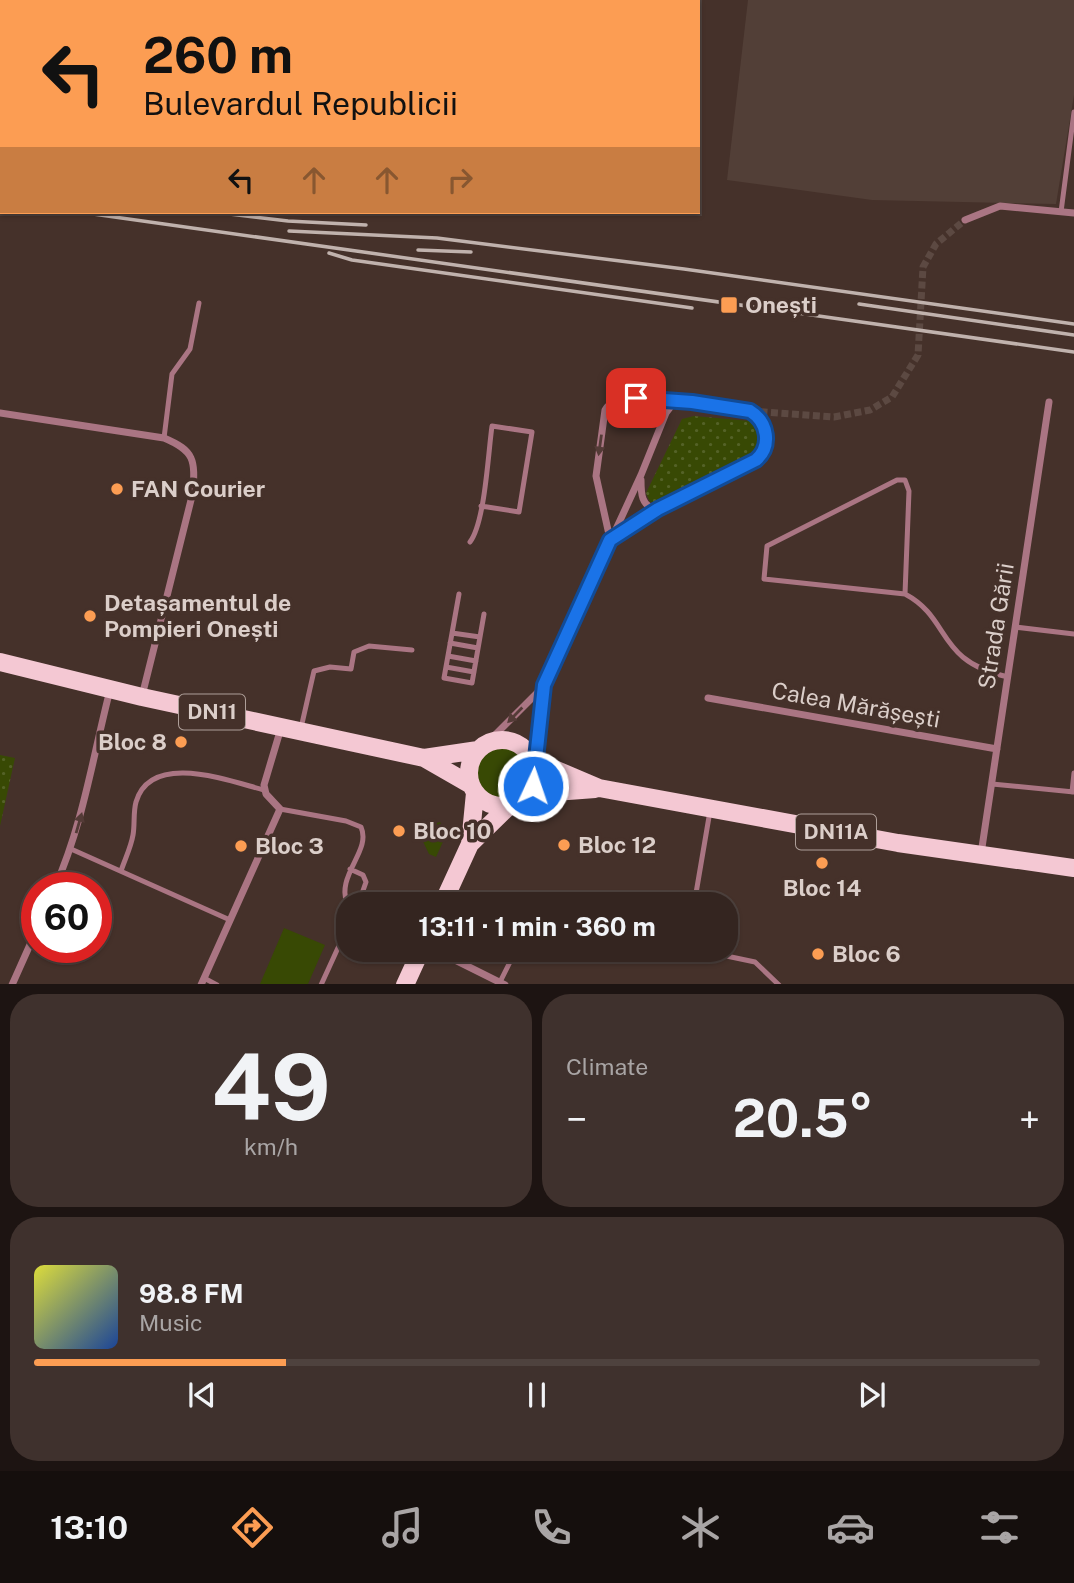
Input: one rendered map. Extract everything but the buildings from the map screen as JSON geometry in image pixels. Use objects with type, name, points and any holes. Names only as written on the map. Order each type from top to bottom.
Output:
[{"type":"main road","name":"DN11","points":[[0,662],[424,758],[473,789],[491,804],[510,805]]},
{"type":"main road","name":"DN11","points":[[424,758],[504,740],[514,742],[533,760]]},
{"type":"main road","points":[[470,844],[473,789],[470,766],[482,747]]},
{"type":"main road","points":[[533,760],[598,788]]},
{"type":"main road","points":[[448,892],[470,844],[510,805],[528,794],[535,776],[533,760]]},
{"type":"main road","name":"DN11A","points":[[528,794],[598,788],[981,856],[1074,868]]},
{"type":"main road","points":[[405,984],[416,962]]},
{"type":"street","points":[[965,220],[1000,206],[1074,213]]},
{"type":"street","points":[[630,398],[682,401],[754,412],[765,428],[765,447],[756,460],[657,509],[610,540],[596,476],[607,406],[616,400],[630,398]]},
{"type":"street","points":[[533,760],[544,685],[641,475],[666,413],[675,402],[682,401]]},
{"type":"street","name":"Strada Gării","points":[[981,856],[1049,402]]},
{"type":"street","points":[[0,413],[164,438],[184,447],[192,457],[193,492],[142,696]]},
{"type":"street","points":[[641,475],[642,498],[649,508],[657,509]]},
{"type":"street","points":[[482,747],[544,685]]},
{"type":"street","points":[[61,872],[71,849],[111,689]]},
{"type":"street","name":"Calea Mărășești","points":[[708,698],[997,749]]},
{"type":"street","points":[[202,981],[280,809],[264,790],[281,727]]},
{"type":"street","points":[[458,962],[501,984]]},
{"type":"street","points":[[12,984],[22,963]]},
{"type":"lane","points":[[1061,212],[1074,112]]},
{"type":"lane","points":[[164,438],[172,374],[190,349],[199,303]]},
{"type":"lane","points":[[470,542],[477,532],[492,426],[532,432],[519,512],[481,506]]},
{"type":"lane","points":[[905,594],[909,491],[905,480],[897,480],[767,546],[764,579],[905,594],[917,601],[952,649],[967,662],[979,670],[1008,677]]},
{"type":"lane","points":[[459,594],[444,678],[472,683],[484,614]]},
{"type":"lane","points":[[1015,626],[1074,634]]},
{"type":"lane","points":[[452,633],[480,638]]},
{"type":"lane","points":[[450,643],[478,648]]},
{"type":"lane","points":[[300,731],[314,671],[330,667],[351,668],[354,652],[364,647],[412,650]]},
{"type":"lane","points":[[448,656],[476,661]]},
{"type":"lane","points":[[446,667],[474,672]]},
{"type":"lane","points":[[121,871],[133,835],[136,802],[141,791],[153,780],[184,772],[264,790]]},
{"type":"lane","points":[[992,783],[1073,792],[1074,774]]},
{"type":"lane","points":[[696,892],[711,808]]},
{"type":"lane","points":[[280,809],[359,825],[364,836],[342,892]]},
{"type":"lane","points":[[71,849],[230,920]]},
{"type":"lane","points":[[350,869],[363,875],[366,883],[363,892]]},
{"type":"lane","points":[[321,984],[336,952]]},
{"type":"lane","points":[[738,958],[755,962],[778,984]]},
{"type":"lane","points":[[501,984],[511,962]]},
{"type":"shaded area","points":[[748,0],[1074,0],[1074,95],[1056,204],[872,200],[727,180]]},
{"type":"green space","points":[[694,416],[750,421],[760,431],[761,449],[755,456],[659,502],[650,502],[646,493],[682,419]]},
{"type":"green space","points":[[502,746],[512,748],[520,754],[526,762],[526,782],[520,790],[512,796],[502,798],[492,796],[484,790],[478,782],[476,772],[478,762],[484,754],[492,748]]},
{"type":"green space","points":[[0,755],[15,758],[0,826]]},
{"type":"green space","points":[[440,822],[447,833],[436,857],[429,854],[417,829]]},
{"type":"green space","points":[[284,928],[325,945],[308,984],[260,984]]},
{"type":"tunnel","points":[[750,411],[834,417],[870,410],[892,397],[918,355],[923,267],[936,244],[965,220]]},
{"type":"railway","points":[[93,214],[1074,352]]},
{"type":"railway","points":[[230,214],[288,221],[366,225]]},
{"type":"railway","points":[[289,231],[437,238],[684,269],[1074,324]]},
{"type":"railway","points":[[418,250],[471,252]]},
{"type":"railway","points":[[329,253],[352,260],[692,308]]},
{"type":"railway","points":[[859,304],[1074,335]]},
{"type":"place","name":"Onești","points":[[729,305]]},
{"type":"place","name":"FAN Courier","points":[[117,489]]},
{"type":"place","name":"Detașamentul de Pompieri Onești","points":[[90,616]]},
{"type":"place","name":"Bloc 8","points":[[181,742]]},
{"type":"place","name":"Bloc 10","points":[[399,831]]},
{"type":"place","name":"Bloc 12","points":[[564,845]]},
{"type":"place","name":"Bloc 3","points":[[241,846]]},
{"type":"place","name":"Bloc 14","points":[[822,863]]},
{"type":"place","name":"Bloc 6","points":[[818,954]]},
{"type":"route","points":[[533,786],[533,760],[544,685],[610,540],[658,509],[756,460],[765,447],[765,428],[754,412],[692,402],[636,398]]}]
